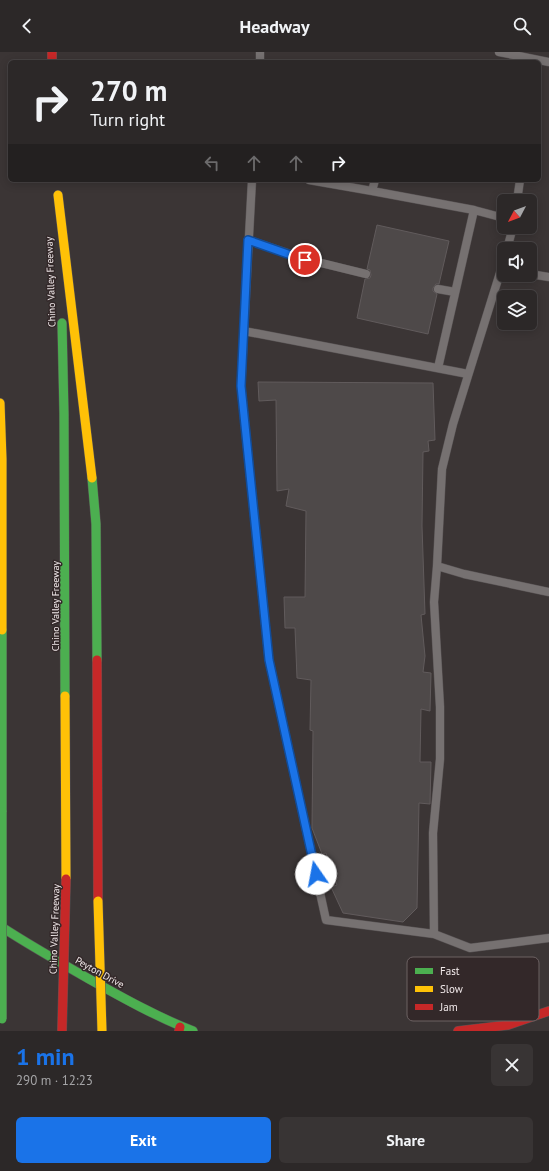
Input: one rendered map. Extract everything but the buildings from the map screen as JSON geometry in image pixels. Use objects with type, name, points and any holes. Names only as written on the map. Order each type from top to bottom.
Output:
[{"type":"main road","name":"Chino Valley Freeway","points":[[61,297],[58,192],[90,451],[96,524],[98,901],[102,1031]]},
{"type":"main road","name":"Chino Valley Freeway","points":[[62,313],[64,414],[66,879],[62,1031]]},
{"type":"main road","points":[[0,403],[2,459],[2,1031]]},
{"type":"main road","name":"Peyton Drive","points":[[0,926],[42,953],[179,1029],[193,1031]]},
{"type":"main road","points":[[539,1014],[549,1011]]},
{"type":"main road","points":[[458,1031],[508,1025],[520,1021]]},
{"type":"lane","points":[[499,52],[539,60]]},
{"type":"lane","points":[[252,182],[241,386],[269,660],[326,920],[434,934],[470,948],[549,938]]},
{"type":"lane","points":[[320,182],[474,210],[497,216]]},
{"type":"lane","points":[[372,191],[374,182]]},
{"type":"lane","points":[[518,194],[520,182]]},
{"type":"lane","points":[[438,368],[474,210]]},
{"type":"lane","points":[[248,240],[305,260],[366,274]]},
{"type":"lane","points":[[537,275],[549,277]]},
{"type":"lane","points":[[434,934],[433,833],[440,759],[440,707],[434,602],[442,469],[453,424],[468,374],[499,282]]},
{"type":"lane","points":[[438,289],[455,292]]},
{"type":"lane","points":[[244,331],[468,374]]},
{"type":"lane","points":[[437,566],[464,574],[549,592]]},
{"type":"traffic: fast","points":[[62,323],[64,414],[65,696]]},
{"type":"traffic: fast","points":[[92,478],[96,524],[97,660]]},
{"type":"traffic: fast","points":[[2,630],[2,812]]},
{"type":"traffic: fast","points":[[2,812],[2,1019]]},
{"type":"traffic: fast","points":[[0,926],[115,993],[153,1013],[193,1031]]},
{"type":"traffic: slow","points":[[58,195],[92,478]]},
{"type":"traffic: slow","points":[[0,403],[2,459],[2,630]]},
{"type":"traffic: slow","points":[[65,696],[66,879]]},
{"type":"traffic: slow","points":[[98,901],[102,1031]]},
{"type":"traffic: jam","points":[[52,52],[52,60]]},
{"type":"traffic: jam","points":[[97,660],[98,901]]},
{"type":"traffic: jam","points":[[62,1031],[66,879]]},
{"type":"traffic: jam","points":[[539,1014],[549,1011]]},
{"type":"traffic: jam","points":[[458,1031],[508,1025],[520,1021]]},
{"type":"traffic: jam","points":[[179,1031],[180,1027]]},
{"type":"route","points":[[305,260],[248,240],[241,386],[269,660],[316,874]]}]
